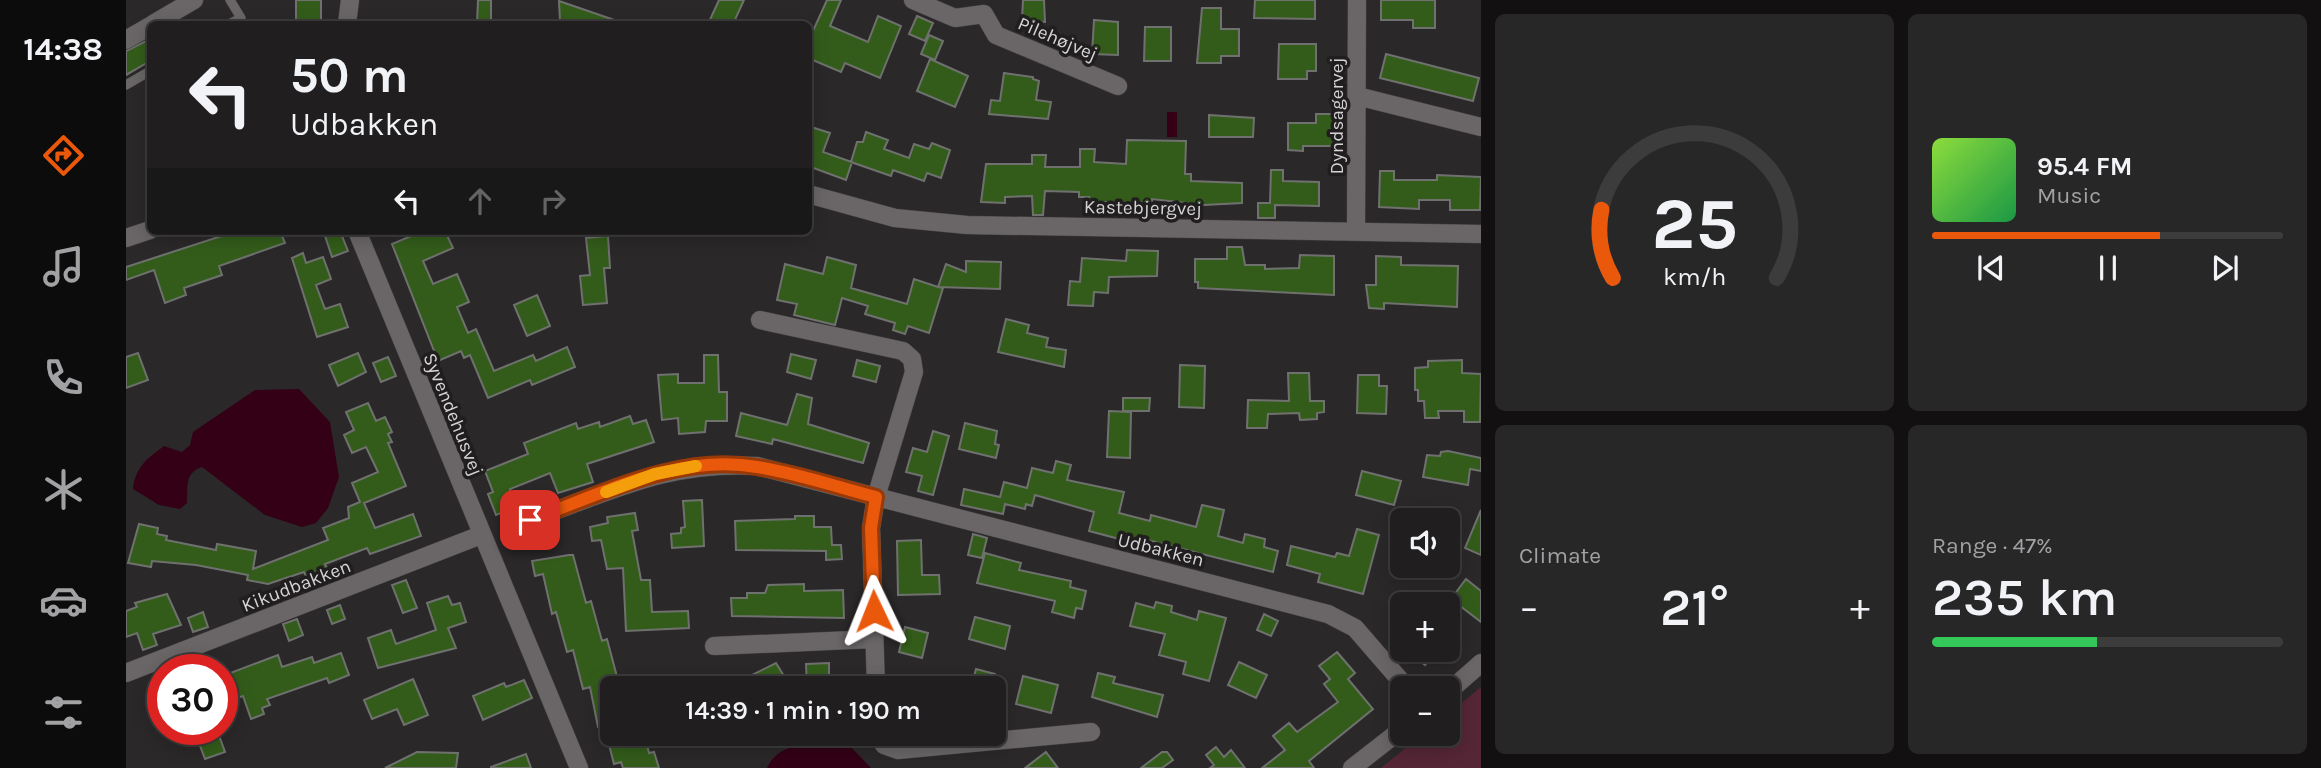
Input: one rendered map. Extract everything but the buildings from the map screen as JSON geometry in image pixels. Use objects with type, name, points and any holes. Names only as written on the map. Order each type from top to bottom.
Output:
[{"type":"street","points":[[158,21],[194,0]]},
{"type":"street","points":[[348,21],[351,0]]},
{"type":"street","name":"Pilehøjvej","points":[[913,0],[954,18],[988,7],[996,34],[1118,86]]},
{"type":"street","name":"Dyndsagervej","points":[[1356,231],[1357,0]]},
{"type":"street","points":[[126,40],[147,27]]},
{"type":"street","points":[[1357,96],[1481,127]]},
{"type":"street","name":"Kastebjergvej","points":[[812,195],[895,218],[967,225],[1481,234]]},
{"type":"street","points":[[126,238],[147,231]]},
{"type":"street","name":"Syvendehusvej","points":[[359,235],[579,768]]},
{"type":"street","points":[[760,320],[903,351],[912,359],[914,372],[876,497],[871,528],[876,676]]},
{"type":"street","name":"Udbakken","points":[[530,520],[655,474],[694,466],[757,466],[1328,614],[1355,628],[1397,676]]},
{"type":"street","name":"Kikudbakken","points":[[126,673],[481,536]]},
{"type":"street","points":[[714,646],[874,639]]},
{"type":"street","points":[[1460,682],[1481,663]]},
{"type":"street","points":[[1006,740],[1091,732]]},
{"type":"street","points":[[1352,768],[1390,738]]},
{"type":"street","points":[[887,746],[898,750],[941,746]]},
{"type":"lane","points":[[230,0],[241,18],[235,21]]},
{"type":"lane","points":[[126,85],[147,73]]},
{"type":"shaded area","points":[[1167,112],[1177,112],[1177,137],[1167,137]]},
{"type":"shaded area","points":[[299,389],[330,422],[339,477],[328,508],[316,523],[302,527],[265,515],[202,467],[192,473],[187,486],[187,503],[180,509],[159,505],[133,489],[139,469],[164,446],[182,452],[190,445],[193,432],[255,390]]},
{"type":"shaded area","points":[[1481,687],[1481,768],[1381,768],[1408,746],[1460,746],[1460,704]]},
{"type":"shaded area","points":[[796,746],[852,748],[871,768],[767,768],[779,753]]},
{"type":"slow traffic","points":[[606,492],[655,474],[696,466]]},
{"type":"route","points":[[530,520],[655,474],[694,466],[723,464],[757,466],[876,497],[871,528],[874,611]]}]
